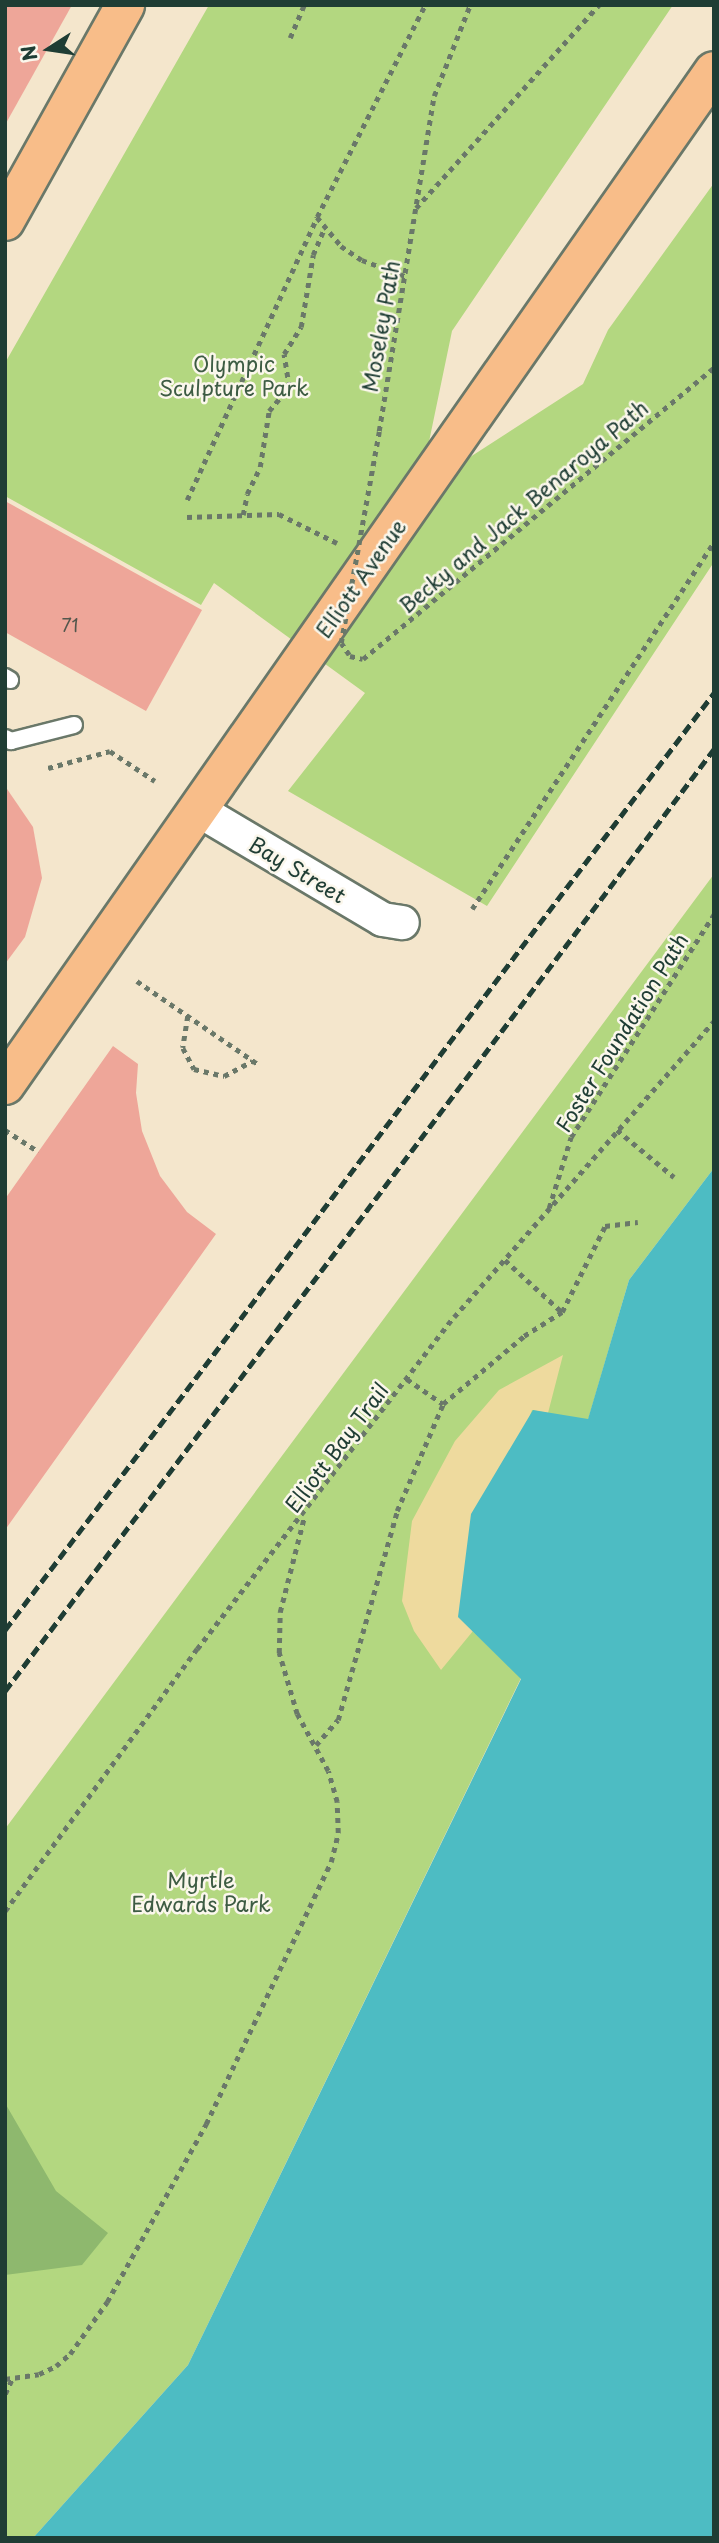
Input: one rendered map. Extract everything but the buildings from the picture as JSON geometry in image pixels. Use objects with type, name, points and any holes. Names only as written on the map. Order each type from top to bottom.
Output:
[{"type":"main road","points":[[5,221],[125,5]]},
{"type":"main road","name":"Elliott Avenue","points":[[5,1085],[714,71]]},
{"type":"street","name":"Bay Street","points":[[197,809],[382,919],[402,922]]},
{"type":"lane","points":[[5,738],[11,741],[75,725]]},
{"type":"path","points":[[290,38],[304,5]]},
{"type":"path","points":[[187,500],[317,217],[425,5]]},
{"type":"path","name":"Moseley Path","points":[[349,655],[341,643],[434,96],[470,5]]},
{"type":"path","points":[[416,209],[599,5]]},
{"type":"path","points":[[317,217],[341,246],[362,260],[405,276]]},
{"type":"path","points":[[243,515],[247,494],[260,467],[269,411],[289,387],[284,354],[301,327],[313,255],[325,227]]},
{"type":"path","name":"Becky and Jack Benaroya Path","points":[[349,655],[362,659],[714,368]]},
{"type":"path","points":[[187,517],[279,514],[358,549]]},
{"type":"path","points":[[472,909],[714,542]]},
{"type":"path","points":[[48,768],[110,751],[155,780]]},
{"type":"path","name":"Foster Foundation Path","points":[[548,1210],[572,1137],[714,914]]},
{"type":"path","points":[[137,981],[259,1065]]},
{"type":"path","points":[[188,1016],[183,1048],[194,1069],[224,1076],[252,1061]]},
{"type":"path","name":"Elliott Bay Trail","points":[[5,1911],[197,1649],[305,1514],[407,1379],[505,1260],[714,1021]]},
{"type":"path","points":[[5,1130],[39,1152]]},
{"type":"path","points":[[617,1130],[674,1177]]},
{"type":"path","points":[[316,1745],[338,1720],[397,1511],[443,1404],[524,1336],[562,1312],[605,1226],[638,1222]]},
{"type":"path","points":[[505,1260],[562,1312]]},
{"type":"path","points":[[407,1379],[443,1404]]},
{"type":"path","points":[[5,2379],[39,2374],[71,2354],[107,2302],[218,2099],[331,1863],[338,1833],[337,1802],[316,1745],[297,1714],[279,1653],[280,1612],[305,1514]]},
{"type":"path","points":[[5,2394],[12,2379]]},
{"type":"green space","name":"Olympic Sculpture Park","points":[[209,5],[673,5],[452,331],[419,490],[583,384],[608,330],[714,183],[714,562],[487,906],[288,791],[365,693],[214,583],[201,605],[5,496],[5,363]]},
{"type":"green space","name":"Myrtle Edwards Park","points":[[714,874],[714,1168],[629,1280],[588,1420],[458,1617],[521,1678],[188,2365],[33,2538],[5,2538],[5,1829]]},
{"type":"green space","points":[[5,2103],[56,2191],[108,2233],[82,2265],[5,2275]]},
{"type":"sand","points":[[563,1355],[548,1413],[532,1410],[458,1617],[473,1631],[441,1670],[414,1631],[402,1601],[412,1521],[455,1441],[499,1390]]},
{"type":"water","points":[[714,1168],[714,2538],[33,2538],[188,2365],[521,1679],[458,1617],[471,1514],[533,1410],[588,1419],[629,1280]]},
{"type":"railway","points":[[5,1630],[714,693]]},
{"type":"railway","points":[[5,1691],[714,749]]}]
